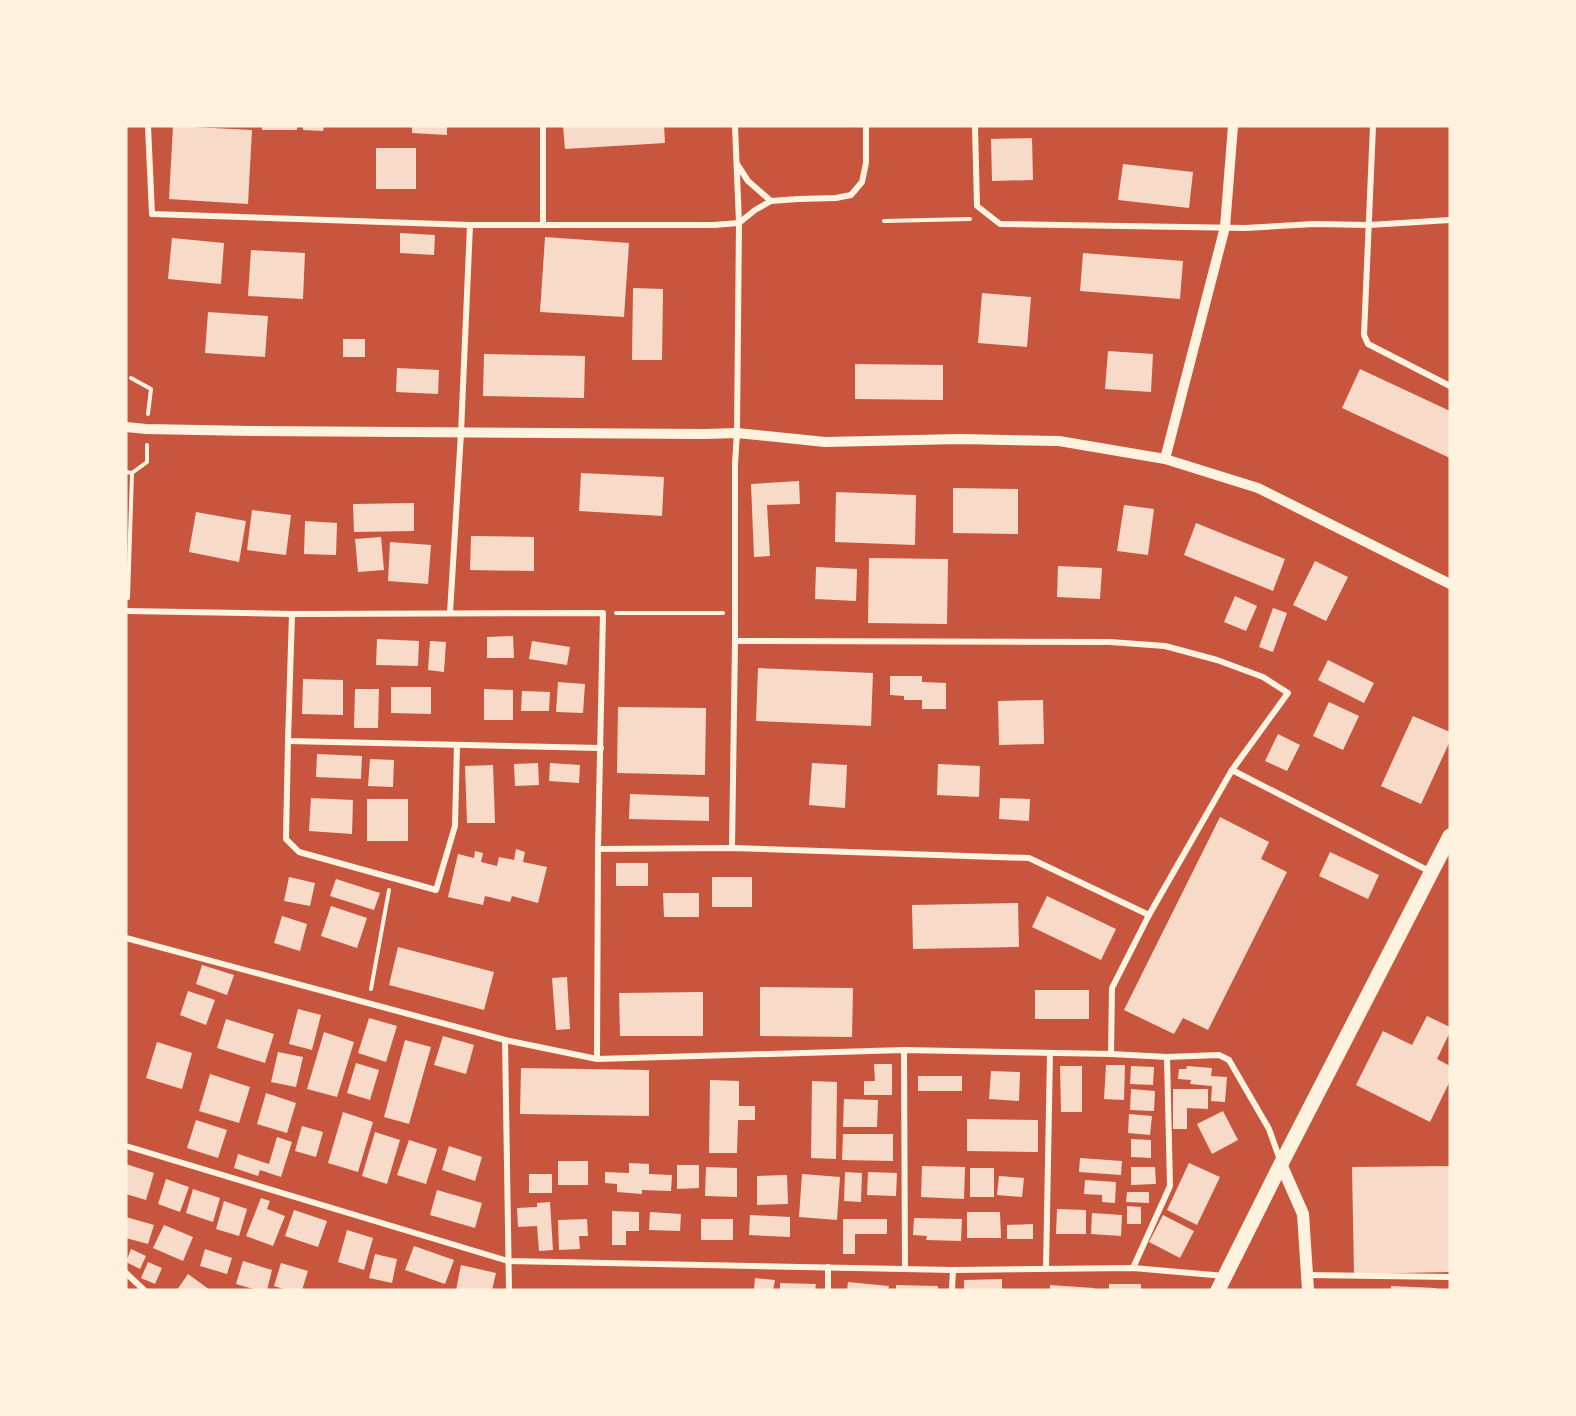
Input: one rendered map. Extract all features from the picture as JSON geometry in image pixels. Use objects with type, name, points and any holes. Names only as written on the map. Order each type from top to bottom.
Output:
[{"type":"main road","points":[[1218,1290],[1450,836]]},
{"type":"main road","points":[[1281,1164],[1303,1214],[1308,1290]]},
{"type":"street","points":[[148,126],[152,214],[470,225],[714,225],[739,223],[771,201],[836,198],[850,195],[862,182],[866,163],[866,126]]},
{"type":"street","points":[[543,126],[543,225]]},
{"type":"street","points":[[732,848],[739,223],[735,126]]},
{"type":"street","points":[[975,126],[977,206],[1000,224],[1245,228],[1314,224],[1369,225],[1450,220]]},
{"type":"street","points":[[1165,459],[1225,227],[1233,126]]},
{"type":"street","points":[[1372,126],[1364,335],[1368,344],[1450,386]]},
{"type":"street","points":[[737,164],[748,181],[771,201]]},
{"type":"street","points":[[450,613],[470,225]]},
{"type":"street","points":[[126,427],[239,431],[737,433],[825,442],[960,439],[1059,441],[1165,459],[1258,488],[1450,584]]},
{"type":"street","points":[[128,611],[292,614],[603,613],[598,849],[597,1059]]},
{"type":"street","points":[[292,614],[286,839],[298,852],[435,890],[455,826],[457,745]]},
{"type":"street","points":[[735,641],[1110,642],[1165,646],[1217,660],[1263,677],[1288,693],[1232,770],[1149,915],[1112,988],[1111,1054]]},
{"type":"street","points":[[288,741],[601,748]]},
{"type":"street","points":[[1232,770],[1431,872]]},
{"type":"street","points":[[598,849],[732,848],[1029,858],[1149,915]]},
{"type":"street","points":[[126,938],[505,1040],[597,1059],[904,1050],[1167,1057],[1219,1055],[1229,1060],[1269,1129],[1281,1164]]},
{"type":"street","points":[[505,1040],[509,1290]]},
{"type":"street","points":[[904,1050],[905,1269]]},
{"type":"street","points":[[1046,1269],[1050,1053]]},
{"type":"street","points":[[1133,1268],[1170,1186],[1167,1057]]},
{"type":"street","points":[[126,1146],[508,1260],[953,1270],[1133,1268],[1225,1276]]},
{"type":"street","points":[[828,1268],[828,1290]]},
{"type":"street","points":[[952,1290],[953,1270]]},
{"type":"street","points":[[126,1273],[144,1290]]},
{"type":"street","points":[[1308,1275],[1450,1277]]},
{"type":"path","points":[[884,221],[991,218]]},
{"type":"path","points":[[128,611],[132,472]]},
{"type":"path","points":[[603,613],[735,613]]},
{"type":"path","points":[[369,1003],[392,878]]},
{"type":"building","points":[[173,126],[252,130],[248,204],[169,199]]},
{"type":"building","points":[[262,126],[297,126],[297,130],[262,130]]},
{"type":"building","points":[[303,126],[324,126],[323,131],[303,130]]},
{"type":"building","points":[[412,126],[447,126],[447,135],[412,133]]},
{"type":"building","points":[[563,126],[664,126],[665,143],[565,149]]},
{"type":"building","points":[[1032,138],[1033,180],[992,181],[991,139]]},
{"type":"building","points":[[376,148],[416,148],[416,189],[376,189]]},
{"type":"building","points":[[1123,164],[1193,172],[1189,208],[1118,200]]},
{"type":"building","points":[[400,233],[435,235],[434,255],[400,253]]},
{"type":"building","points":[[545,237],[629,243],[624,317],[540,312]]},
{"type":"building","points":[[172,238],[224,243],[221,284],[168,279]]},
{"type":"building","points":[[251,250],[305,253],[303,299],[248,296]]},
{"type":"building","points":[[1083,253],[1183,261],[1180,299],[1080,291]]},
{"type":"building","points":[[633,288],[663,289],[662,360],[632,360]]},
{"type":"building","points":[[982,293],[1031,297],[1027,347],[978,343]]},
{"type":"building","points":[[208,312],[268,316],[265,357],[205,353]]},
{"type":"building","points":[[343,339],[365,339],[365,357],[343,357]]},
{"type":"building","points":[[1108,351],[1153,354],[1151,392],[1105,389]]},
{"type":"building","points":[[484,354],[585,356],[584,398],[483,396]]},
{"type":"building","points":[[855,364],[943,365],[943,400],[855,399]]},
{"type":"building","points":[[397,368],[439,370],[438,394],[396,392]]},
{"type":"building","points":[[1360,369],[1450,411],[1450,458],[1342,408]]},
{"type":"building","points":[[581,473],[664,477],[662,516],[579,511]]},
{"type":"building","points":[[799,481],[800,504],[767,505],[770,556],[754,557],[751,484]]},
{"type":"building","points":[[953,488],[1018,489],[1018,534],[953,533]]},
{"type":"building","points":[[836,492],[916,495],[915,545],[835,542]]},
{"type":"building","points":[[414,503],[414,531],[354,532],[353,504]]},
{"type":"building","points":[[1124,505],[1154,509],[1148,555],[1117,551]]},
{"type":"building","points":[[252,510],[291,515],[286,555],[247,550]]},
{"type":"building","points":[[196,512],[246,521],[239,562],[189,552]]},
{"type":"building","points":[[305,521],[337,523],[336,555],[304,554]]},
{"type":"building","points":[[1196,523],[1285,559],[1273,591],[1184,555]]},
{"type":"building","points":[[471,536],[534,537],[534,571],[470,570]]},
{"type":"building","points":[[381,537],[384,570],[358,572],[355,539]]},
{"type":"building","points":[[390,542],[431,545],[428,584],[388,581]]},
{"type":"building","points":[[869,558],[948,559],[947,624],[868,623]]},
{"type":"building","points":[[1315,561],[1348,577],[1326,621],[1293,605]]},
{"type":"building","points":[[1058,566],[1102,568],[1100,599],[1057,597]]},
{"type":"building","points":[[816,567],[857,569],[856,601],[815,599]]},
{"type":"building","points":[[1235,596],[1257,606],[1246,631],[1224,622]]},
{"type":"building","points":[[1273,608],[1287,613],[1273,652],[1259,647]]},
{"type":"building","points":[[513,636],[514,658],[487,658],[487,637]]},
{"type":"building","points":[[377,639],[419,641],[418,666],[376,665]]},
{"type":"building","points":[[430,641],[446,642],[444,672],[428,670]]},
{"type":"building","points":[[532,641],[570,647],[567,665],[529,659]]},
{"type":"building","points":[[1328,660],[1374,683],[1364,703],[1318,680]]},
{"type":"building","points":[[758,668],[873,673],[871,726],[756,721]]},
{"type":"building","points":[[890,676],[922,676],[922,682],[946,683],[946,709],[922,709],[922,700],[904,700],[904,696],[890,695]]},
{"type":"building","points":[[303,679],[343,680],[343,715],[302,714]]},
{"type":"building","points":[[558,682],[585,684],[583,713],[556,712]]},
{"type":"building","points":[[391,687],[431,687],[431,714],[391,713]]},
{"type":"building","points":[[355,689],[379,689],[378,728],[354,728]]},
{"type":"building","points":[[484,689],[513,690],[513,720],[484,720]]},
{"type":"building","points":[[522,691],[550,692],[549,711],[521,711]]},
{"type":"building","points":[[1043,700],[1044,744],[999,745],[998,701]]},
{"type":"building","points":[[1329,702],[1359,716],[1343,750],[1313,736]]},
{"type":"building","points":[[618,707],[706,708],[705,775],[617,773]]},
{"type":"building","points":[[1413,716],[1450,732],[1450,741],[1421,804],[1381,786]]},
{"type":"building","points":[[1278,734],[1300,745],[1287,771],[1265,761]]},
{"type":"building","points":[[317,754],[362,756],[361,779],[316,777]]},
{"type":"building","points":[[370,759],[394,760],[393,787],[368,786]]},
{"type":"building","points":[[538,763],[539,785],[515,786],[514,764]]},
{"type":"building","points":[[550,763],[580,765],[579,783],[549,781]]},
{"type":"building","points":[[812,763],[847,765],[845,808],[809,805]]},
{"type":"building","points":[[938,764],[980,766],[979,797],[937,795]]},
{"type":"building","points":[[493,765],[495,823],[467,823],[465,766]]},
{"type":"building","points":[[630,794],[709,797],[709,821],[629,819]]},
{"type":"building","points":[[311,798],[353,800],[352,834],[309,831]]},
{"type":"building","points":[[1000,798],[1030,799],[1029,821],[999,819]]},
{"type":"building","points":[[367,799],[408,799],[408,841],[367,841]]},
{"type":"building","points":[[1220,817],[1269,842],[1261,859],[1287,872],[1208,1030],[1183,1018],[1174,1034],[1124,1010]]},
{"type":"building","points":[[516,849],[525,852],[523,862],[547,867],[538,903],[512,896],[510,902],[485,896],[483,905],[448,897],[458,854],[474,858],[475,851],[483,853],[481,862],[497,866],[499,857],[514,860]]},
{"type":"building","points":[[1330,852],[1379,875],[1368,899],[1319,876]]},
{"type":"building","points":[[616,863],[648,863],[648,886],[616,886]]},
{"type":"building","points":[[289,877],[315,883],[310,906],[284,901]]},
{"type":"building","points":[[712,877],[752,877],[752,907],[712,907]]},
{"type":"building","points":[[336,879],[380,893],[374,910],[330,896]]},
{"type":"building","points":[[663,893],[699,893],[699,917],[664,917]]},
{"type":"building","points":[[1047,896],[1116,929],[1101,960],[1032,927]]},
{"type":"building","points":[[1018,903],[1019,947],[913,949],[912,905]]},
{"type":"building","points":[[331,906],[367,918],[357,948],[321,936]]},
{"type":"building","points":[[282,916],[307,924],[300,951],[274,943]]},
{"type":"building","points":[[398,947],[494,972],[484,1010],[389,985]]},
{"type":"building","points":[[202,965],[234,975],[227,995],[196,984]]},
{"type":"building","points":[[567,977],[570,1029],[556,1030],[552,978]]},
{"type":"building","points":[[760,987],[853,988],[852,1037],[760,1036]]},
{"type":"building","points":[[1035,990],[1089,990],[1089,1019],[1035,1019]]},
{"type":"building","points":[[188,991],[215,1000],[206,1025],[180,1015]]},
{"type":"building","points":[[703,992],[703,1036],[620,1036],[619,993]]},
{"type":"building","points":[[298,1009],[321,1015],[312,1050],[289,1044]]},
{"type":"building","points":[[1427,1016],[1450,1027],[1450,1032],[1437,1059],[1450,1066],[1450,1081],[1430,1122],[1356,1085],[1383,1031],[1412,1045]]},
{"type":"building","points":[[369,1018],[397,1026],[386,1062],[358,1053]]},
{"type":"building","points":[[226,1019],[274,1034],[265,1063],[217,1048]]},
{"type":"building","points":[[324,1032],[354,1042],[337,1097],[307,1089]]},
{"type":"building","points":[[443,1036],[474,1045],[466,1074],[434,1065]]},
{"type":"building","points":[[405,1040],[431,1047],[409,1124],[384,1117]]},
{"type":"building","points":[[157,1042],[192,1053],[182,1089],[146,1078]]},
{"type":"building","points":[[278,1052],[303,1057],[296,1087],[271,1082]]},
{"type":"building","points":[[356,1063],[379,1070],[370,1100],[347,1093]]},
{"type":"building","points":[[874,1064],[892,1064],[892,1095],[864,1095],[864,1081],[875,1081]]},
{"type":"building","points":[[1106,1065],[1125,1065],[1124,1100],[1104,1099]]},
{"type":"building","points":[[1060,1066],[1082,1066],[1082,1112],[1061,1112]]},
{"type":"building","points":[[1131,1066],[1154,1067],[1153,1085],[1130,1084]]},
{"type":"building","points":[[1187,1066],[1212,1068],[1211,1076],[1227,1077],[1225,1102],[1211,1101],[1212,1086],[1190,1084],[1191,1080],[1178,1079],[1179,1069],[1186,1069]]},
{"type":"building","points":[[521,1068],[649,1070],[649,1116],[520,1114]]},
{"type":"building","points":[[991,1071],[1020,1072],[1019,1101],[989,1099]]},
{"type":"building","points":[[210,1074],[250,1087],[239,1123],[199,1111]]},
{"type":"building","points":[[918,1076],[962,1076],[962,1091],[918,1091]]},
{"type":"building","points":[[710,1080],[739,1081],[739,1106],[755,1106],[755,1120],[738,1120],[737,1153],[709,1153]]},
{"type":"building","points":[[812,1081],[837,1082],[836,1159],[811,1158]]},
{"type":"building","points":[[1131,1089],[1155,1091],[1154,1111],[1130,1110]]},
{"type":"building","points":[[1173,1089],[1208,1089],[1208,1109],[1187,1108],[1187,1129],[1173,1129]]},
{"type":"building","points":[[266,1093],[296,1103],[287,1133],[257,1124]]},
{"type":"building","points":[[844,1099],[878,1100],[877,1127],[843,1127]]},
{"type":"building","points":[[1223,1111],[1238,1140],[1212,1154],[1197,1124]]},
{"type":"building","points":[[343,1112],[373,1122],[358,1172],[328,1163]]},
{"type":"building","points":[[1129,1114],[1152,1116],[1150,1135],[1128,1133]]},
{"type":"building","points":[[967,1119],[1038,1120],[1038,1152],[967,1151]]},
{"type":"building","points":[[196,1120],[227,1130],[218,1158],[187,1148]]},
{"type":"building","points":[[302,1126],[323,1132],[316,1157],[295,1151]]},
{"type":"building","points":[[375,1132],[400,1140],[387,1184],[362,1176]]},
{"type":"building","points":[[843,1134],[893,1134],[893,1161],[842,1160]]},
{"type":"building","points":[[277,1137],[292,1142],[281,1177],[260,1170],[258,1176],[234,1168],[238,1154],[269,1164]]},
{"type":"building","points":[[1131,1139],[1151,1140],[1151,1158],[1131,1157]]},
{"type":"building","points":[[409,1140],[437,1149],[426,1184],[397,1175]]},
{"type":"building","points":[[449,1146],[482,1157],[475,1181],[442,1170]]},
{"type":"building","points":[[1080,1158],[1122,1161],[1121,1175],[1079,1172]]},
{"type":"building","points":[[558,1161],[588,1161],[588,1185],[558,1185]]},
{"type":"building","points":[[629,1163],[649,1164],[649,1174],[672,1175],[671,1191],[642,1190],[642,1194],[617,1192],[617,1184],[605,1183],[605,1172],[629,1173]]},
{"type":"building","points":[[1189,1163],[1220,1177],[1197,1225],[1167,1210]]},
{"type":"building","points":[[126,1164],[154,1173],[146,1200],[126,1194]]},
{"type":"building","points":[[677,1165],[699,1165],[699,1188],[677,1189]]},
{"type":"building","points":[[922,1166],[965,1167],[964,1199],[921,1197]]},
{"type":"building","points":[[1450,1166],[1450,1272],[1354,1274],[1352,1167]]},
{"type":"building","points":[[706,1167],[737,1168],[737,1197],[705,1196]]},
{"type":"building","points":[[1131,1167],[1155,1167],[1156,1184],[1131,1185]]},
{"type":"building","points":[[970,1168],[994,1168],[994,1197],[970,1197]]},
{"type":"building","points":[[845,1172],[862,1173],[861,1202],[844,1201]]},
{"type":"building","points":[[868,1172],[897,1173],[896,1196],[867,1195]]},
{"type":"building","points":[[529,1174],[552,1174],[552,1193],[529,1193]]},
{"type":"building","points":[[802,1174],[840,1177],[837,1220],[799,1217]]},
{"type":"building","points":[[787,1175],[788,1204],[757,1205],[757,1176]]},
{"type":"building","points":[[999,1176],[1024,1178],[1022,1197],[997,1195]]},
{"type":"building","points":[[166,1179],[189,1187],[180,1212],[158,1204]]},
{"type":"building","points":[[1085,1180],[1116,1182],[1115,1203],[1102,1202],[1102,1195],[1084,1194]]},
{"type":"building","points":[[193,1189],[220,1198],[213,1222],[186,1213]]},
{"type":"building","points":[[437,1190],[482,1203],[475,1228],[430,1215]]},
{"type":"building","points":[[1127,1192],[1149,1192],[1149,1203],[1126,1202]]},
{"type":"building","points":[[261,1198],[270,1201],[267,1209],[285,1216],[273,1246],[246,1236]]},
{"type":"building","points":[[224,1201],[247,1209],[239,1236],[216,1229]]},
{"type":"building","points":[[550,1202],[553,1250],[539,1251],[537,1226],[518,1227],[517,1208],[537,1207],[537,1203]]},
{"type":"building","points":[[1127,1206],[1141,1207],[1141,1224],[1127,1224]]},
{"type":"building","points":[[1057,1209],[1086,1210],[1086,1234],[1056,1234]]},
{"type":"building","points":[[294,1210],[327,1221],[318,1247],[285,1236]]},
{"type":"building","points":[[612,1211],[639,1212],[639,1231],[626,1231],[626,1245],[612,1245]]},
{"type":"building","points":[[650,1212],[681,1214],[680,1231],[649,1230]]},
{"type":"building","points":[[967,1212],[1000,1212],[1001,1238],[967,1238]]},
{"type":"building","points":[[1092,1213],[1122,1215],[1121,1236],[1091,1234]]},
{"type":"building","points":[[750,1215],[790,1217],[790,1237],[749,1235]]},
{"type":"building","points":[[1163,1215],[1194,1231],[1180,1258],[1149,1242]]},
{"type":"building","points":[[126,1217],[154,1225],[148,1244],[126,1238]]},
{"type":"building","points":[[914,1218],[962,1219],[961,1241],[926,1240],[927,1236],[913,1235]]},
{"type":"building","points":[[587,1219],[588,1236],[579,1236],[580,1249],[559,1250],[558,1220]]},
{"type":"building","points":[[701,1219],[733,1219],[733,1240],[701,1240]]},
{"type":"building","points":[[843,1219],[887,1219],[887,1234],[855,1234],[855,1254],[843,1254]]},
{"type":"building","points":[[1033,1224],[1033,1239],[1007,1239],[1007,1225]]},
{"type":"building","points":[[164,1225],[193,1237],[183,1261],[153,1248]]},
{"type":"building","points":[[347,1230],[373,1238],[364,1270],[338,1262]]},
{"type":"building","points":[[414,1246],[454,1260],[445,1284],[405,1270]]},
{"type":"building","points":[[131,1249],[146,1256],[140,1269],[126,1262]]},
{"type":"building","points":[[205,1249],[232,1258],[227,1274],[200,1266]]},
{"type":"building","points":[[375,1254],[397,1259],[392,1283],[369,1278]]},
{"type":"building","points":[[243,1261],[272,1270],[267,1290],[257,1290],[236,1284]]},
{"type":"building","points":[[148,1262],[162,1268],[155,1284],[141,1278]]},
{"type":"building","points":[[281,1263],[308,1271],[302,1290],[287,1290],[274,1286]]},
{"type":"building","points":[[461,1265],[496,1273],[492,1290],[456,1290]]},
{"type":"building","points":[[188,1274],[210,1290],[177,1290]]},
{"type":"building","points":[[755,1278],[775,1280],[773,1290],[754,1290]]},
{"type":"building","points":[[1002,1279],[1002,1290],[964,1290],[964,1280]]},
{"type":"building","points":[[848,1282],[889,1286],[888,1290],[847,1290]]},
{"type":"building","points":[[780,1283],[816,1284],[815,1290],[780,1290]]},
{"type":"building","points":[[1109,1284],[1141,1284],[1141,1290],[1109,1290]]},
{"type":"building","points":[[896,1285],[938,1286],[938,1290],[896,1290]]},
{"type":"building","points":[[1050,1285],[1094,1288],[1094,1290],[1050,1290]]},
{"type":"building","points":[[1391,1286],[1436,1288],[1436,1290],[1391,1290]]}]
